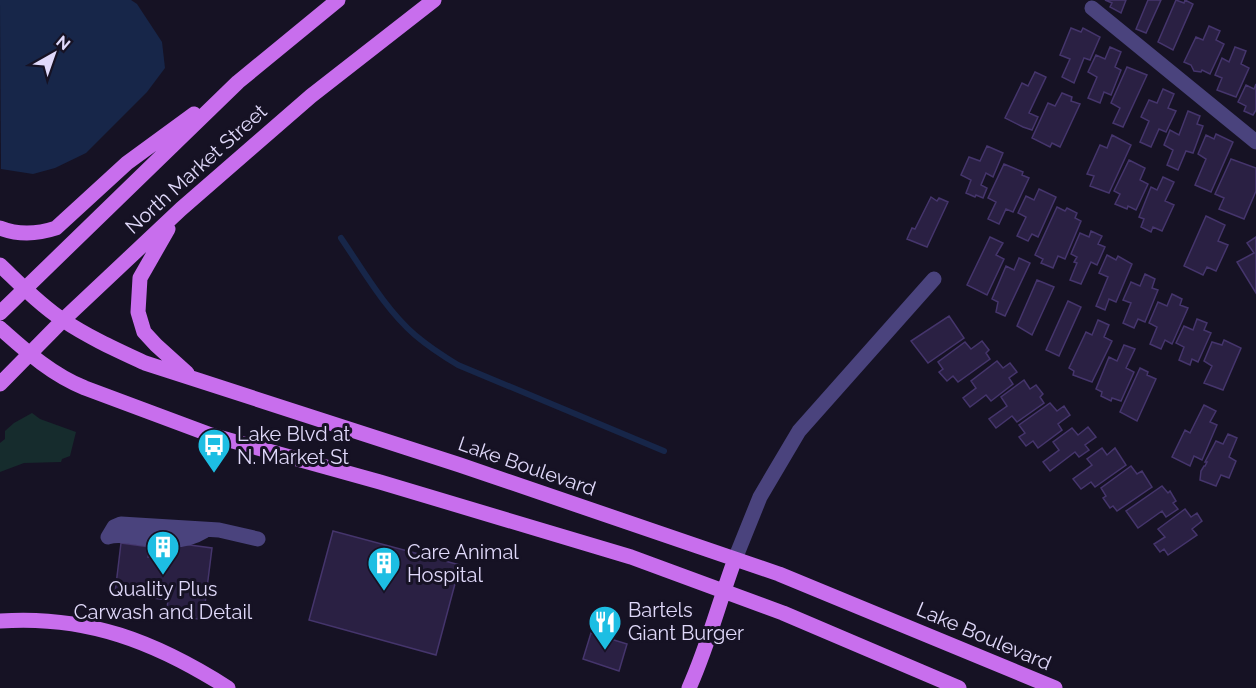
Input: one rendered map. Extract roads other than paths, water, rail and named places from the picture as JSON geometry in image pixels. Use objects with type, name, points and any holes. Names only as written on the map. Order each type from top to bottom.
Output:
[{"type":"main road","name":"North Market Street","points":[[0,313],[238,82],[338,0]]},
{"type":"main road","name":"North Market Street","points":[[0,384],[63,320],[181,209],[311,96],[434,0]]},
{"type":"main road","points":[[0,228],[10,232],[42,233],[56,228],[127,163],[238,82]]},
{"type":"main road","points":[[181,209],[140,278],[138,312],[144,332],[192,377]]},
{"type":"main road","name":"Lake Boulevard","points":[[0,265],[63,320],[110,347],[145,363],[492,476],[779,574],[1054,688]]},
{"type":"main road","points":[[0,328],[48,369],[66,380],[211,435],[380,482],[611,551],[783,613],[959,688]]},
{"type":"main road","points":[[689,688],[713,628],[723,590],[735,559]]},
{"type":"main road","points":[[0,621],[45,621],[78,625],[132,639],[193,666],[228,688]]},
{"type":"lane","points":[[1092,8],[1256,142]]},
{"type":"lane","points":[[735,559],[765,486],[800,431],[934,279]]},
{"type":"lane","points":[[108,537],[114,527],[121,524],[226,531],[258,539]]},
{"type":"water","points":[[0,0],[131,0],[137,4],[162,42],[165,68],[147,92],[86,153],[55,168],[33,174],[1,169]]},
{"type":"waterway","points":[[341,238],[375,289],[404,325],[441,354],[458,365],[664,451]]},
{"type":"place","name":"Lake Blvd at N. Market St","points":[[214,474]]},
{"type":"place","name":"Quality Plus Carwash and Detail","points":[[163,576]]},
{"type":"place","name":"Care Animal Hospital","points":[[384,592]]},
{"type":"place","name":"Bartels Giant Burger","points":[[605,651]]}]
